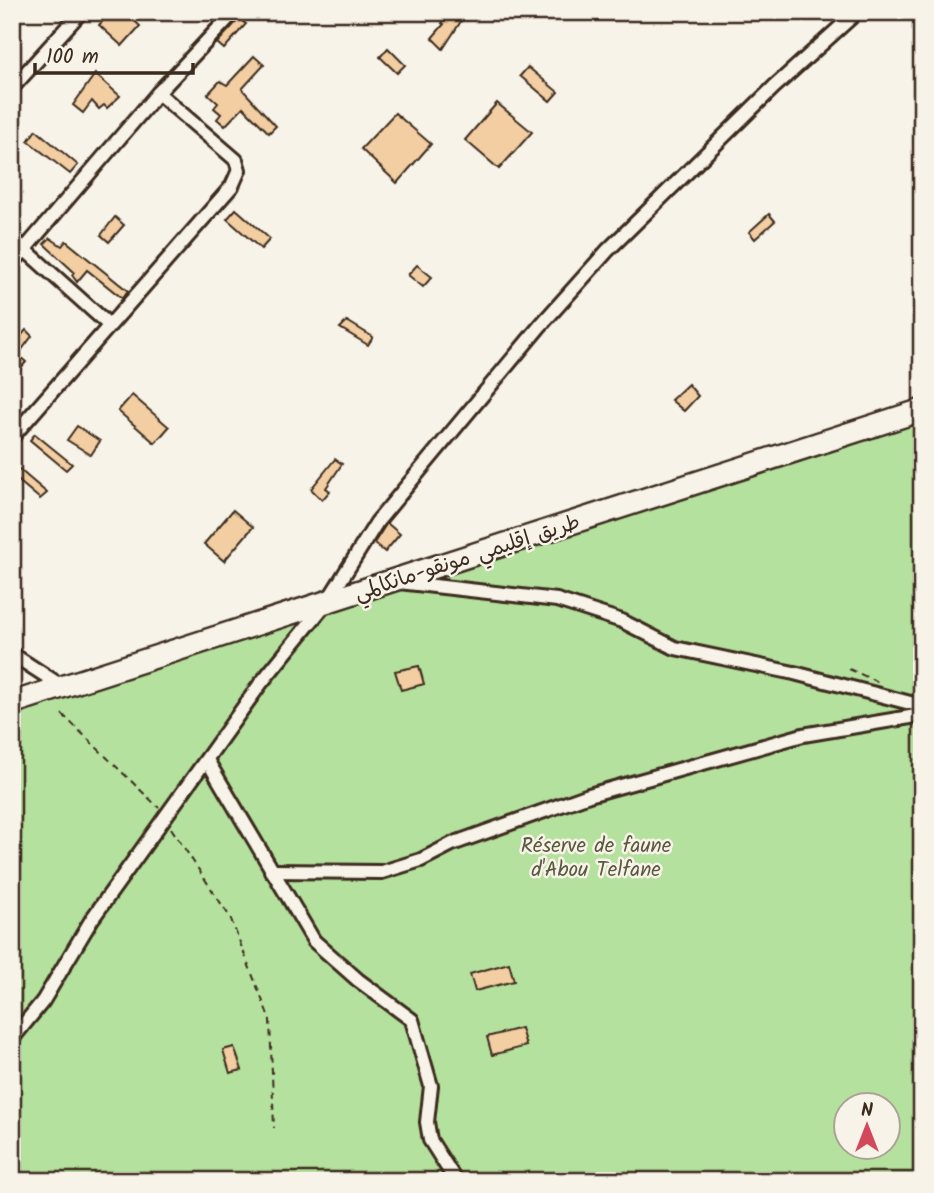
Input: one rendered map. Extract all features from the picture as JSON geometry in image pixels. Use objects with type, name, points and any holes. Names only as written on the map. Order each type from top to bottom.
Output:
[{"type":"highway","name":"طريق إقليمي مونقو-مانكالمي","points":[[12,703],[922,410]]},
{"type":"street","points":[[12,88],[81,12]]},
{"type":"street","points":[[12,264],[158,93],[234,12]]},
{"type":"street","points":[[12,1039],[43,1001],[92,919],[261,683],[327,602],[377,522],[540,326],[627,231],[774,86],[857,12]]},
{"type":"street","points":[[12,437],[239,174],[236,160],[158,93]]},
{"type":"street","points":[[12,238],[109,325]]},
{"type":"street","points":[[392,581],[557,600],[622,621],[675,648],[794,673],[922,706]]},
{"type":"street","points":[[12,654],[63,687]]},
{"type":"street","points":[[271,871],[382,872],[421,860],[452,844],[590,795],[803,736],[922,715]]},
{"type":"street","points":[[207,760],[314,941],[358,980],[412,1020],[431,1086],[427,1122],[430,1140],[456,1181]]},
{"type":"path","points":[[62,714],[158,807],[230,917],[270,1020],[274,1128]]},
{"type":"green space","name":"Réserve de faune d'Abou Telfane","points":[[922,410],[922,1181],[12,1181],[12,703]]},
{"type":"building","points":[[111,12],[125,12],[140,26],[122,46],[99,25]]},
{"type":"building","points":[[449,12],[467,12],[443,49],[432,38],[444,24],[442,23]]},
{"type":"building","points":[[239,19],[246,24],[224,49],[217,43]]},
{"type":"building","points":[[388,48],[405,65],[397,73],[380,57]]},
{"type":"building","points":[[254,56],[264,65],[242,89],[276,126],[269,133],[243,107],[225,126],[217,119],[221,114],[214,108],[218,103],[208,94],[220,81],[227,85]]},
{"type":"building","points":[[528,67],[558,92],[550,101],[520,76]]},
{"type":"building","points":[[95,74],[120,96],[107,108],[104,105],[99,109],[92,101],[83,113],[73,105]]},
{"type":"building","points":[[497,103],[532,132],[499,169],[465,140]]},
{"type":"building","points":[[395,113],[431,144],[397,183],[361,149]]},
{"type":"building","points":[[36,130],[78,165],[70,174],[28,141]]},
{"type":"building","points":[[236,209],[270,239],[261,249],[227,219]]},
{"type":"building","points":[[769,214],[775,221],[755,239],[749,232]]},
{"type":"building","points":[[115,217],[124,225],[109,242],[101,235]]},
{"type":"building","points":[[50,238],[62,246],[66,241],[128,291],[122,298],[87,270],[77,282],[72,275],[74,272],[44,244]]},
{"type":"building","points":[[417,265],[432,277],[423,287],[408,275]]},
{"type":"building","points":[[347,321],[373,337],[368,345],[340,328]]},
{"type":"building","points":[[26,330],[32,336],[18,355],[26,362],[12,378],[12,357],[16,353],[12,346]]},
{"type":"building","points":[[688,384],[698,396],[684,411],[671,400]]},
{"type":"building","points":[[132,395],[169,427],[155,443],[118,411]]},
{"type":"building","points":[[77,426],[100,441],[91,455],[67,440]]},
{"type":"building","points":[[35,434],[72,464],[66,470],[30,440]]},
{"type":"building","points":[[335,459],[342,464],[326,488],[330,491],[322,500],[311,489]]},
{"type":"building","points":[[12,463],[47,493],[40,499],[21,483],[12,474]]},
{"type":"building","points":[[233,510],[253,527],[224,561],[204,544]]},
{"type":"building","points":[[387,523],[400,534],[385,552],[374,543]]},
{"type":"building","points":[[419,666],[424,684],[401,690],[395,671]]},
{"type":"building","points":[[509,963],[514,981],[475,991],[470,974]]},
{"type":"building","points":[[521,1028],[526,1046],[492,1055],[487,1037]]},
{"type":"building","points":[[234,1047],[242,1070],[230,1073],[223,1050]]}]
